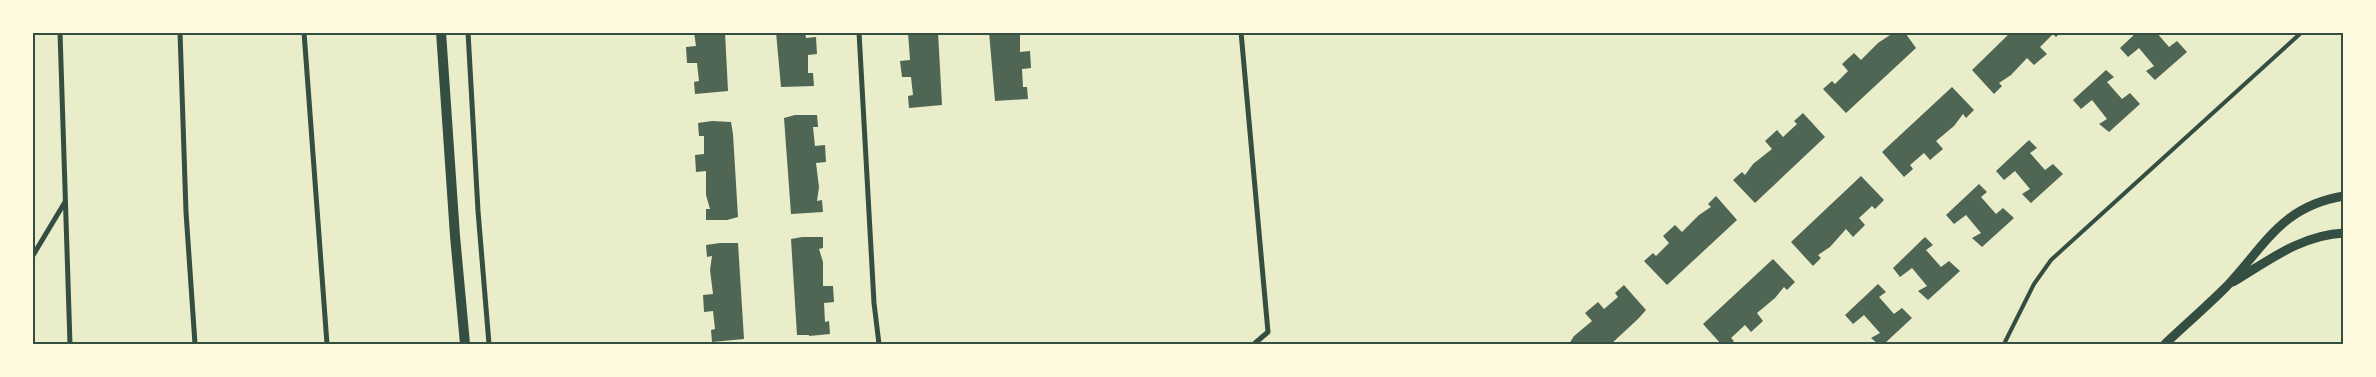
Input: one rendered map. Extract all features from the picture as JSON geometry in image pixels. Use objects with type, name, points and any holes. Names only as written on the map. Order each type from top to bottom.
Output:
[{"type":"main road","points":[[441,32],[455,236],[465,344]]},
{"type":"street","points":[[60,32],[70,344]]},
{"type":"street","points":[[180,32],[186,212],[196,344]]},
{"type":"street","points":[[304,32],[327,344]]},
{"type":"street","points":[[468,32],[478,211],[489,344]]},
{"type":"street","points":[[860,32],[874,293],[879,344]]},
{"type":"street","points":[[1241,32],[1268,332],[1254,344]]},
{"type":"street","points":[[2164,344],[2226,286],[2258,246],[2301,210],[2327,199],[2344,196]]},
{"type":"street","points":[[32,257],[65,202]]},
{"type":"street","points":[[2226,286],[2296,244],[2325,234],[2344,233]]},
{"type":"lane","points":[[2004,344],[2034,284],[2051,260],[2302,32]]},
{"type":"building","points":[[694,32],[725,32],[728,91],[695,94],[694,82],[699,81],[697,63],[687,63],[686,47],[696,46]]},
{"type":"building","points":[[776,32],[805,32],[806,38],[816,37],[817,54],[808,55],[808,73],[813,73],[814,86],[781,87]]},
{"type":"building","points":[[908,32],[938,32],[942,105],[909,108],[908,96],[913,95],[911,77],[902,77],[900,61],[910,60]]},
{"type":"building","points":[[989,32],[1020,32],[1020,52],[1030,51],[1031,68],[1022,69],[1023,87],[1027,87],[1028,99],[995,101]]},
{"type":"building","points":[[1888,32],[1906,34],[1916,48],[1846,113],[1823,89],[1832,81],[1835,84],[1848,71],[1842,64],[1854,53],[1861,60],[1878,43],[1890,35]]},
{"type":"building","points":[[2011,32],[2061,32],[2056,37],[2053,34],[2040,47],[2047,54],[2034,65],[2027,58],[2011,75],[1999,83],[2002,86],[1994,94],[1972,70]]},
{"type":"building","points":[[2137,32],[2156,32],[2169,47],[2177,41],[2187,52],[2155,80],[2146,71],[2154,66],[2139,48],[2128,57],[2120,48]]},
{"type":"building","points":[[2106,70],[2114,77],[2107,82],[2122,99],[2130,93],[2140,104],[2109,132],[2099,124],[2107,119],[2092,100],[2081,109],[2073,100]]},
{"type":"building","points":[[1952,87],[1974,110],[1966,118],[1963,114],[1954,126],[1936,141],[1943,149],[1930,160],[1924,153],[1910,165],[1913,169],[1904,177],[1882,152]]},
{"type":"building","points":[[1803,113],[1825,137],[1755,203],[1733,180],[1742,172],[1745,175],[1753,164],[1772,149],[1765,141],[1777,130],[1783,137],[1797,124],[1794,121]]},
{"type":"building","points":[[795,115],[817,115],[818,127],[813,127],[815,146],[825,145],[826,162],[816,163],[819,187],[817,201],[822,200],[823,212],[791,214],[784,118]]},
{"type":"building","points":[[712,121],[731,122],[733,134],[738,217],[727,220],[706,220],[706,209],[710,209],[706,195],[706,171],[696,172],[695,155],[704,154],[704,136],[699,136],[698,123]]},
{"type":"building","points":[[2029,140],[2037,148],[2030,153],[2045,170],[2053,164],[2063,174],[2031,203],[2022,194],[2030,189],[2015,171],[2004,180],[1996,171]]},
{"type":"building","points":[[1861,176],[1884,200],[1875,209],[1872,206],[1859,218],[1865,225],[1853,237],[1846,229],[1830,247],[1818,255],[1821,258],[1813,266],[1791,242]]},
{"type":"building","points":[[1979,184],[1987,192],[1981,197],[1996,214],[2003,208],[2014,218],[1982,247],[1972,238],[1981,233],[1966,215],[1954,224],[1946,215]]},
{"type":"building","points":[[1716,196],[1737,220],[1667,285],[1644,261],[1653,253],[1656,256],[1669,243],[1663,236],[1675,225],[1682,232],[1699,215],[1711,207],[1708,204]]},
{"type":"building","points":[[823,237],[823,248],[819,249],[823,262],[823,286],[833,286],[834,302],[824,303],[825,322],[829,321],[830,334],[797,335],[791,239]]},
{"type":"building","points":[[1925,237],[1933,245],[1926,250],[1941,267],[1949,261],[1960,271],[1928,300],[1918,291],[1927,286],[1912,268],[1900,277],[1893,268]]},
{"type":"building","points":[[738,243],[744,339],[712,342],[711,330],[715,329],[713,311],[704,312],[703,295],[713,294],[710,270],[712,256],[707,257],[706,245]]},
{"type":"building","points":[[1773,259],[1795,282],[1787,290],[1784,287],[1775,298],[1757,313],[1763,321],[1751,332],[1745,325],[1731,338],[1734,341],[1730,344],[1721,344],[1703,324]]},
{"type":"building","points":[[1878,284],[1886,292],[1879,297],[1894,314],[1902,308],[1912,318],[1884,344],[1878,344],[1871,338],[1880,333],[1864,315],[1853,324],[1845,315]]},
{"type":"building","points":[[1624,285],[1646,310],[1638,319],[1611,344],[1569,344],[1574,336],[1592,321],[1585,313],[1598,302],[1604,309],[1618,297],[1615,293]]}]
